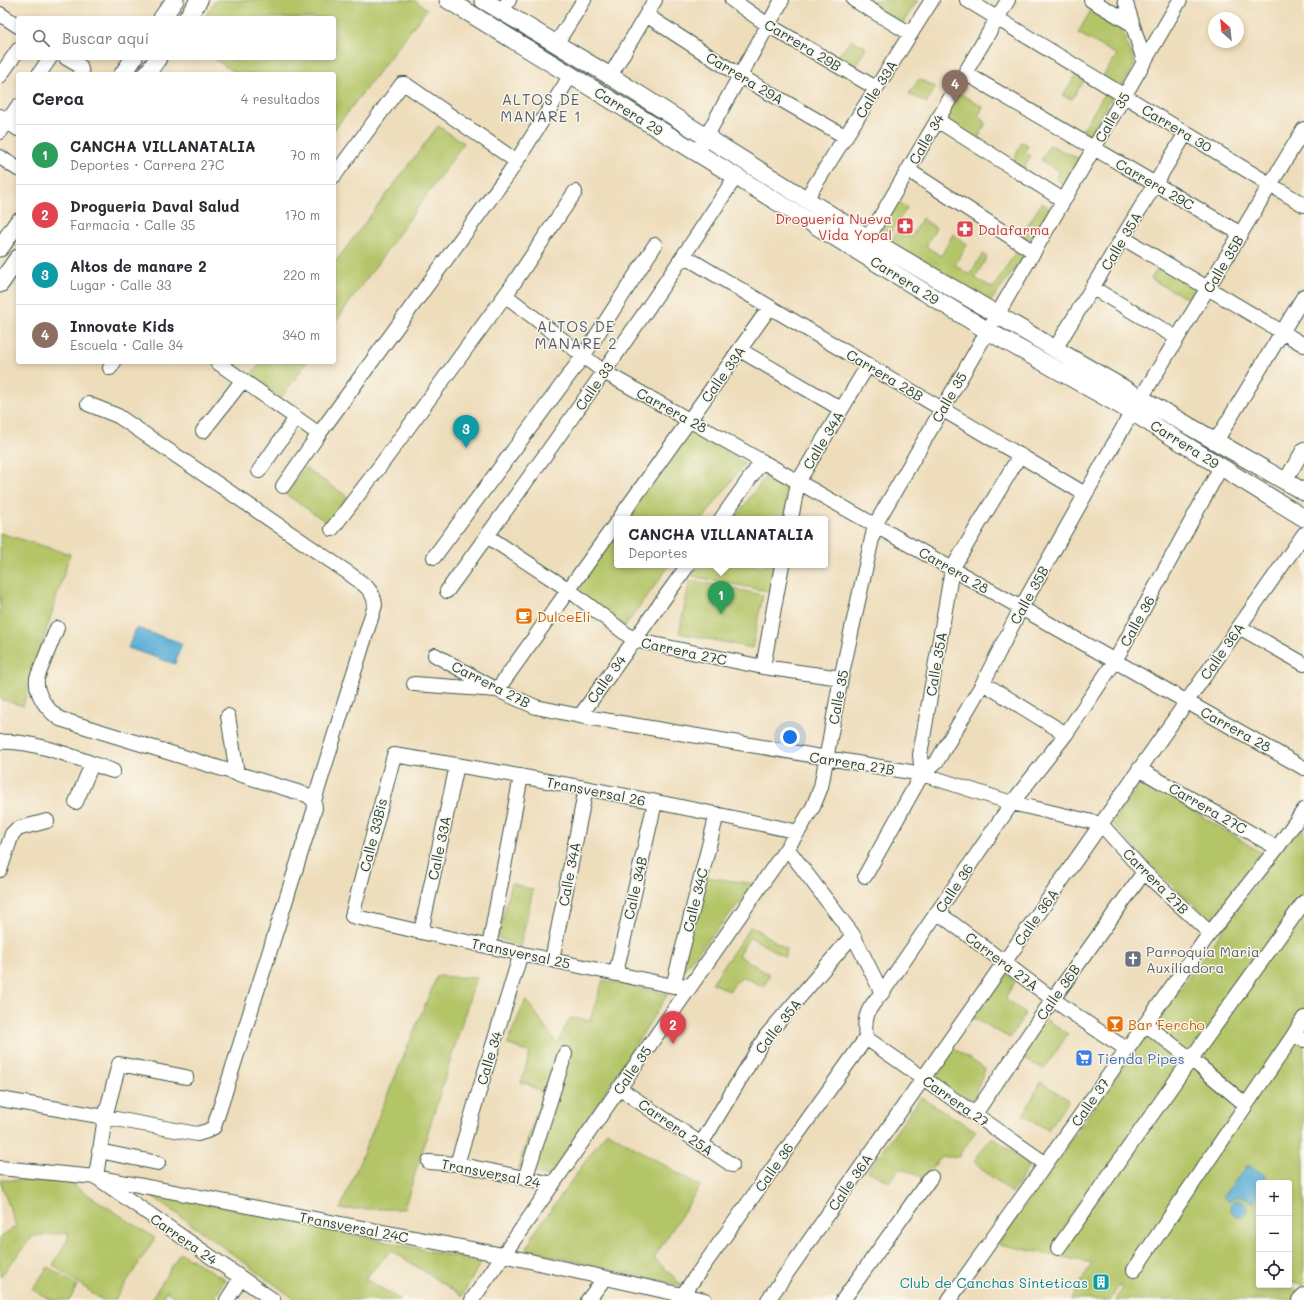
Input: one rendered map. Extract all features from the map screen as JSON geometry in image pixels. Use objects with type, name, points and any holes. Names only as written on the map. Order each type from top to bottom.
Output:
[{"type":"main road","points":[[163,16],[175,0]]},
{"type":"main road","points":[[188,16],[199,0]]},
{"type":"main road","name":"Carrera 29","points":[[448,0],[988,331],[1137,405],[1216,441],[1304,492]]},
{"type":"main road","name":"Carrera 29","points":[[483,0],[505,6],[556,44],[610,76],[868,238],[1055,349],[1137,405],[1221,467],[1304,518]]},
{"type":"main road","points":[[124,72],[133,60]]},
{"type":"main road","points":[[148,72],[157,60]]},
{"type":"main road","points":[[0,248],[16,225]]},
{"type":"main road","points":[[0,284],[16,261]]},
{"type":"street","points":[[556,44],[584,0]]},
{"type":"street","points":[[610,76],[655,0]]},
{"type":"street","name":"Carrera 29B","points":[[732,0],[768,25],[876,88]]},
{"type":"street","points":[[697,153],[782,0]]},
{"type":"street","points":[[854,0],[911,34]]},
{"type":"street","name":"Calle 33A","points":[[806,199],[932,0]]},
{"type":"street","name":"Carrera 30","points":[[967,0],[1304,205]]},
{"type":"street","name":"Calle 34","points":[[868,238],[1008,0]]},
{"type":"street","points":[[1092,0],[1132,24]]},
{"type":"street","points":[[1125,0],[1144,61]]},
{"type":"street","name":"Calle 35","points":[[472,1300],[787,848],[813,807],[821,787],[841,678],[875,526],[1180,0]]},
{"type":"street","name":"Carrera 29A","points":[[646,15],[740,76],[846,137]]},
{"type":"street","points":[[2,18],[16,25]]},
{"type":"street","points":[[0,76],[16,53]]},
{"type":"street","points":[[40,72],[49,60]]},
{"type":"street","points":[[70,60],[80,66],[82,72]]},
{"type":"street","name":"Carrera 29C","points":[[965,73],[1241,234]]},
{"type":"street","points":[[283,486],[504,179],[570,75]]},
{"type":"street","points":[[336,173],[402,84],[405,84],[516,161]]},
{"type":"street","points":[[6,124],[16,109]]},
{"type":"street","points":[[937,120],[1063,200]]},
{"type":"street","name":"Calle 35B","points":[[922,774],[938,761],[983,683],[1021,608],[1085,494],[1177,338],[1304,129]]},
{"type":"street","name":"Calle 35A","points":[[1055,349],[1186,134]]},
{"type":"street","points":[[0,157],[16,168]]},
{"type":"street","points":[[908,170],[1034,252]]},
{"type":"street","name":"Calle 33","points":[[447,591],[604,372],[684,256],[736,176]]},
{"type":"street","points":[[332,529],[505,295],[575,192]]},
{"type":"street","points":[[1123,238],[1304,345]]},
{"type":"street","points":[[434,557],[584,355],[654,245]]},
{"type":"street","name":"Carrera 28B","points":[[684,256],[1085,494]]},
{"type":"street","points":[[1093,288],[1177,338]]},
{"type":"street","name":"Carrera 28","points":[[505,295],[604,372],[1304,768]]},
{"type":"street","points":[[1216,441],[1304,296]]},
{"type":"street","name":"Calle 33A","points":[[621,516],[770,307]]},
{"type":"street","points":[[740,350],[841,409]]},
{"type":"street","points":[[220,364],[319,434]]},
{"type":"street","name":"Calle 34A","points":[[792,516],[798,482],[868,365]]},
{"type":"street","points":[[203,431],[243,380]]},
{"type":"street","points":[[0,1099],[197,1134],[214,1127],[315,808],[310,798],[375,605],[374,596],[366,586],[350,574],[287,533],[118,416],[88,404]]},
{"type":"street","points":[[259,471],[296,418]]},
{"type":"street","points":[[1285,481],[1304,449]]},
{"type":"street","name":"Calle 35A","points":[[922,774],[920,755],[952,569],[1020,456]]},
{"type":"street","points":[[723,516],[762,461]]},
{"type":"street","name":"Calle 36","points":[[681,1297],[866,1038],[865,1020],[870,1006],[882,993],[1012,802],[1066,734],[1115,661],[1221,467]]},
{"type":"street","points":[[414,684],[498,690],[614,526]]},
{"type":"street","name":"Calle 36A","points":[[768,1300],[1304,534]]},
{"type":"street","name":"Carrera 27C","points":[[487,536],[569,590],[634,640],[762,667],[841,678]]},
{"type":"street","name":"Calle 34","points":[[580,716],[686,568]]},
{"type":"street","points":[[762,667],[781,568]]},
{"type":"street","points":[[1239,627],[1304,664]]},
{"type":"street","points":[[57,628],[37,678],[36,685],[41,697],[54,714],[60,719],[310,798]]},
{"type":"street","name":"Carrera 27B","points":[[435,655],[498,690],[536,707],[580,716],[922,774],[1012,802],[1101,824],[1144,872],[1210,933]]},
{"type":"street","points":[[983,683],[1066,734]]},
{"type":"street","points":[[228,716],[237,774]]},
{"type":"street","points":[[0,742],[10,741],[51,749],[113,771]]},
{"type":"street","name":"Transversal 26","points":[[394,755],[586,788],[798,832]]},
{"type":"street","name":"Calle 33Bis","points":[[352,916],[394,755]]},
{"type":"street","points":[[76,802],[92,764]]},
{"type":"street","name":"Calle 33A","points":[[421,932],[457,765]]},
{"type":"street","name":"Carrera 27C","points":[[1139,769],[1278,848]]},
{"type":"street","points":[[865,876],[922,774]]},
{"type":"street","points":[[489,946],[521,776]]},
{"type":"street","name":"Calle 34A","points":[[552,960],[586,788]]},
{"type":"street","name":"Calle 34B","points":[[616,973],[655,802]]},
{"type":"street","name":"Calle 37","points":[[949,1300],[1210,933],[1278,848],[1304,810]]},
{"type":"street","name":"Calle 34C","points":[[673,986],[717,814]]},
{"type":"street","points":[[0,870],[12,834],[17,829],[47,821]]},
{"type":"street","points":[[787,848],[853,935],[882,993]]},
{"type":"street","name":"Calle 36B","points":[[975,1114],[1053,999],[1144,872]]},
{"type":"street","points":[[1058,1248],[1304,902]]},
{"type":"street","name":"Carrera 27A","points":[[937,912],[1053,999],[1127,1049]]},
{"type":"street","name":"Transversal 25","points":[[352,916],[673,986],[691,985]]},
{"type":"street","name":"Calle 35A","points":[[701,1144],[766,1036],[853,935]]},
{"type":"street","name":"Calle 34","points":[[457,1164],[521,953]]},
{"type":"street","points":[[1134,1270],[1246,1105],[1298,1038],[1304,1018]]},
{"type":"street","points":[[1146,1024],[1246,1105]]},
{"type":"street","name":"Carrera 27","points":[[866,1038],[1046,1164]]},
{"type":"street","points":[[525,1179],[566,1054]]},
{"type":"street","points":[[96,1177],[104,1117],[119,1064],[186,1077]]},
{"type":"street","name":"Carrera 25A","points":[[620,1088],[732,1165]]},
{"type":"street","points":[[99,1151],[158,1163]]},
{"type":"street","name":"Transversal 24","points":[[429,1162],[457,1164],[552,1184]]},
{"type":"street","name":"Transversal 24C","points":[[0,1168],[96,1177],[503,1255],[681,1297],[705,1300]]},
{"type":"street","name":"Carrera 24","points":[[96,1177],[272,1300]]},
{"type":"street","points":[[843,1300],[931,1177]]},
{"type":"street","points":[[226,1300],[241,1278]]},
{"type":"street","points":[[588,1300],[605,1278]]},
{"type":"street","points":[[1299,1300],[1304,1294]]},
{"type":"green space","points":[[216,0],[414,0],[427,9],[336,127],[336,72],[234,72],[216,60],[336,60],[336,16],[205,16]]},
{"type":"green space","points":[[865,0],[918,0],[902,24]]},
{"type":"green space","points":[[1091,10],[1121,29],[1135,63],[1120,89],[1100,80],[1117,55],[1078,33]]},
{"type":"green space","points":[[852,40],[866,47],[854,70],[835,59]]},
{"type":"green space","points":[[1077,73],[1085,79],[1072,99],[1063,96]]},
{"type":"green space","points":[[919,79],[935,87],[927,103],[909,94]]},
{"type":"green space","points":[[959,93],[983,107],[978,116],[986,123],[977,140],[943,119]]},
{"type":"green space","points":[[1105,93],[1112,97],[1088,137],[1081,133]]},
{"type":"green space","points":[[438,126],[464,143],[336,321],[336,261]]},
{"type":"green space","points":[[1022,142],[1028,145],[1025,152],[1031,156],[1022,172],[1013,161]]},
{"type":"green space","points":[[1050,145],[1082,160],[1063,185],[1056,178],[1059,171],[1041,160]]},
{"type":"green space","points":[[895,199],[907,208],[886,240],[872,236]]},
{"type":"green space","points":[[1042,203],[1054,211],[1032,242],[1021,235]]},
{"type":"green space","points":[[922,218],[936,228],[926,246],[941,256],[953,234],[967,245],[955,265],[969,275],[983,254],[987,257],[975,278],[993,288],[1019,247],[1026,254],[985,309],[887,246],[897,232],[911,238]]},
{"type":"green space","points":[[1159,265],[1196,284],[1190,300],[1151,279]]},
{"type":"green space","points":[[259,364],[306,364],[281,398],[249,377]]},
{"type":"green space","points":[[681,425],[745,463],[705,516],[620,516]]},
{"type":"green space","points":[[305,468],[348,497],[329,524],[284,493]]},
{"type":"green space","points":[[766,476],[790,489],[786,516],[736,516]]},
{"type":"green space","points":[[614,526],[614,568],[668,568],[623,629],[570,592]]},
{"type":"green space","points":[[0,533],[70,554],[23,706],[0,699]]},
{"type":"green space","points":[[698,568],[776,568],[772,592],[692,576]]},
{"type":"green space","points":[[690,580],[763,595],[752,648],[679,633]]},
{"type":"green space","points":[[1143,780],[1260,852],[1215,923],[1158,873],[1111,822]]},
{"type":"green space","points":[[1304,817],[1304,1286],[1292,1282],[1292,1180],[1256,1180],[1256,1288],[1289,1288],[1304,1293],[1304,1300],[1116,1300],[1123,1287],[1119,1285],[1110,1300],[1071,1300],[1092,1263],[998,1244],[1142,1039],[1144,1039]]},
{"type":"green space","points":[[706,877],[755,884],[678,976]]},
{"type":"green space","points":[[511,883],[533,890],[520,947],[498,938]]},
{"type":"green space","points":[[751,926],[787,949],[785,957],[750,937],[738,955],[770,975],[764,987],[742,976],[729,991],[712,983]]},
{"type":"green space","points":[[1001,966],[1015,982],[1005,998],[1025,1014],[1010,1038],[967,1015]]},
{"type":"green space","points":[[437,976],[476,978],[404,1209],[340,1209]]},
{"type":"green space","points":[[603,980],[668,994],[550,1177],[518,1168],[543,1094],[528,1084],[521,1083],[530,1053],[507,1044],[526,999],[557,1044],[570,1018],[590,1020]]},
{"type":"green space","points":[[1042,1017],[1068,1034],[1044,1069],[1020,1057]]},
{"type":"green space","points":[[949,1045],[985,1069],[972,1102],[928,1078]]},
{"type":"green space","points":[[1041,1082],[1069,1100],[1048,1130],[1023,1115]]},
{"type":"green space","points":[[921,1097],[976,1131],[958,1157],[942,1157],[923,1178],[900,1168],[889,1182],[868,1171]]},
{"type":"green space","points":[[607,1131],[700,1186],[654,1258],[683,1286],[526,1250],[533,1235]]},
{"type":"green space","points":[[992,1137],[1030,1164],[1012,1193],[984,1171],[974,1161]]},
{"type":"green space","points":[[0,1180],[67,1181],[155,1238],[115,1300],[102,1300],[53,1265],[68,1239],[68,1233],[33,1236],[0,1277],[0,1237],[16,1226]]},
{"type":"green space","points":[[144,1190],[481,1262],[462,1296],[391,1250],[365,1279],[401,1300],[296,1300]]},
{"type":"green space","points":[[180,1253],[225,1279],[214,1300],[180,1300],[166,1291],[161,1300],[151,1300]]},
{"type":"green space","points":[[48,1267],[77,1285],[70,1300],[51,1300],[32,1289]]},
{"type":"water","points":[[136,628],[182,643],[175,664],[128,648]]},
{"type":"water","points":[[1248,1165],[1266,1176],[1264,1180],[1256,1180],[1256,1197],[1253,1203],[1245,1197],[1239,1196],[1229,1202],[1223,1196]]},
{"type":"water","points":[[1239,1200],[1246,1205],[1247,1208],[1242,1215],[1239,1216],[1232,1211],[1231,1208],[1236,1201]]},
{"type":"place","name":"Innovate Kids","points":[[955,103]]},
{"type":"place","name":"Droguería Nueva Vida Yopal","points":[[905,226]]},
{"type":"place","name":"Dalafarma","points":[[965,229]]},
{"type":"place","name":"Altos de manare 2","points":[[466,448]]},
{"type":"place","name":"CANCHA VILLANATALIA","points":[[721,614]]},
{"type":"place","name":"DulceEli","points":[[524,616]]},
{"type":"place","name":"Parroquia Maria Auxiliadora","points":[[1133,959]]},
{"type":"place","name":"Bar Fercho","points":[[1115,1024]]},
{"type":"place","name":"Drogueria Daval Salud","points":[[673,1044]]},
{"type":"place","name":"Tienda Pipes","points":[[1084,1058]]},
{"type":"place","name":"Club de Canchas Sinteticas","points":[[1101,1282]]},
{"type":"district","name":"ALTOS DE MANARE 1","points":[[541,108]]},
{"type":"district","name":"ALTOS DE MANARE 2","points":[[576,334]]}]
